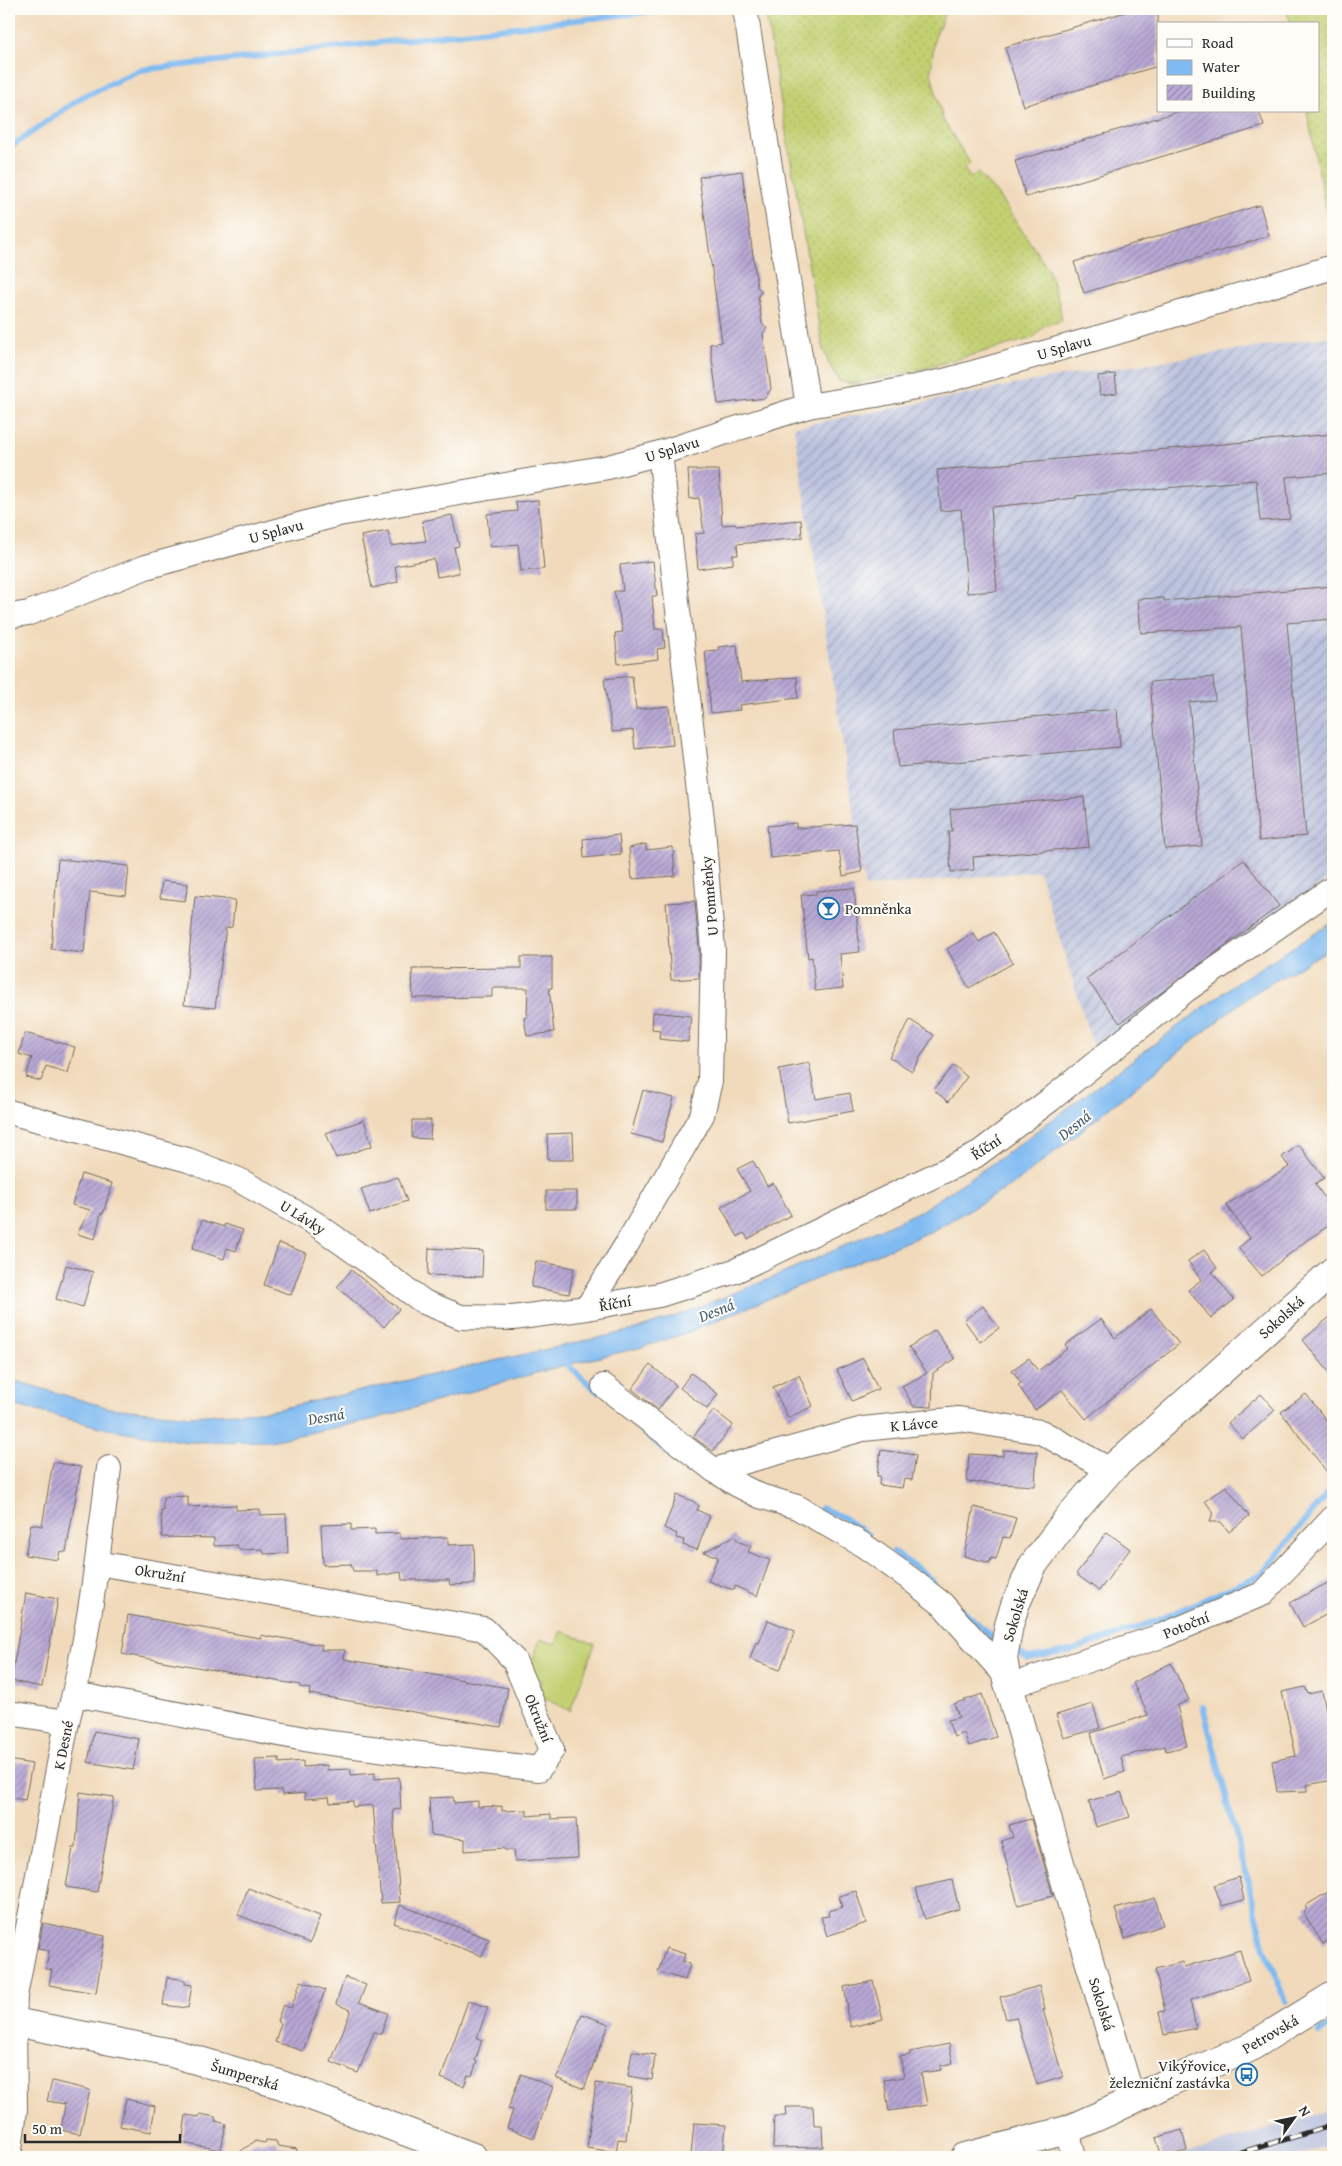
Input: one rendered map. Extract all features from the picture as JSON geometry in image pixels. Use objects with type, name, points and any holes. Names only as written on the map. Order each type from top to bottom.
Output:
[{"type":"street","points":[[745,9],[808,406]]},
{"type":"street","name":"U Splavu","points":[[9,616],[29,614],[146,567],[339,514],[608,467],[660,453],[808,406],[876,396],[944,380],[1111,334],[1333,266]]},
{"type":"street","name":"U Pomněnky","points":[[587,1308],[627,1244],[702,1115],[710,1081],[713,950],[703,828],[660,453]]},
{"type":"street","name":"Říční","points":[[587,1308],[659,1295],[735,1271],[975,1156],[1050,1100],[1186,990],[1333,888]]},
{"type":"street","name":"U Lávky","points":[[9,1112],[188,1160],[239,1180],[316,1224],[424,1302],[461,1317],[513,1318],[587,1308]]},
{"type":"street","name":"Sokolská","points":[[1131,2099],[1071,1901],[1006,1673],[1008,1625],[1023,1584],[1033,1565],[1069,1517],[1110,1470],[1333,1271]]},
{"type":"street","points":[[604,1386],[723,1476],[760,1496],[797,1507],[863,1546],[909,1578],[942,1604],[1006,1673]]},
{"type":"street","name":"K Lávce","points":[[723,1476],[864,1429],[959,1420],[1041,1432],[1110,1470]]},
{"type":"street","name":"K Desné","points":[[9,2157],[15,2110],[11,2022],[67,1722],[75,1694],[97,1563],[109,1468]]},
{"type":"street","name":"Potoční","points":[[1006,1673],[1164,1635],[1262,1594],[1333,1518]]},
{"type":"street","name":"Okružní","points":[[75,1694],[315,1741],[539,1769],[552,1750],[514,1660],[484,1629],[97,1563]]},
{"type":"street","points":[[9,1713],[67,1722]]},
{"type":"street","name":"Petrovská","points":[[1067,2130],[1131,2099],[1248,2048],[1333,1996]]},
{"type":"street","name":"Šumperská","points":[[11,2022],[172,2053],[270,2082],[473,2157]]},
{"type":"street","points":[[965,2157],[1067,2130],[1074,2157]]},
{"type":"shaded area","points":[[1333,336],[1333,876],[1095,1053],[1039,871],[865,887],[794,427],[1050,378]]},
{"type":"shaded area","points":[[1333,2110],[1333,2145],[1293,2157],[1173,2157]]},
{"type":"green space","points":[[765,9],[946,10],[934,40],[931,73],[943,120],[970,163],[964,169],[971,178],[977,172],[998,195],[1048,269],[1059,302],[1062,321],[1045,325],[1033,338],[915,371],[852,384],[839,381],[823,349]]},
{"type":"green space","points":[[1286,9],[1333,9],[1333,237],[1330,231],[1307,112],[1320,112],[1320,22],[1290,22]]},
{"type":"green space","points":[[561,1631],[595,1644],[570,1711],[537,1695],[541,1680],[529,1672],[540,1639],[555,1644]]},
{"type":"water","name":"Desná","points":[[1333,922],[1333,947],[1249,996],[1016,1183],[932,1231],[686,1333],[643,1347],[561,1366],[371,1420],[270,1441],[188,1442],[108,1429],[9,1404],[9,1379],[109,1408],[191,1416],[274,1410],[638,1329],[679,1315],[789,1271],[922,1210],[999,1159],[1239,981]]},
{"type":"building","points":[[1136,9],[1158,9],[1157,66],[1023,106],[1005,47]]},
{"type":"building","points":[[1177,112],[1259,112],[1264,126],[1026,197],[1015,161]]},
{"type":"building","points":[[742,171],[757,287],[762,291],[758,296],[762,324],[767,328],[763,333],[771,389],[765,398],[718,404],[710,344],[722,342],[699,177]]},
{"type":"building","points":[[1260,205],[1269,236],[1084,293],[1074,262]]},
{"type":"building","points":[[1115,374],[1117,393],[1100,395],[1098,376]]},
{"type":"building","points":[[1333,434],[1333,473],[1286,477],[1290,519],[1260,521],[1256,480],[1076,496],[1076,498],[991,507],[997,591],[967,593],[961,509],[941,511],[937,470]]},
{"type":"building","points":[[688,470],[719,470],[722,525],[735,524],[736,526],[801,520],[802,538],[737,544],[738,555],[733,555],[733,564],[698,569],[695,534],[704,533],[699,498],[690,499]]},
{"type":"building","points":[[538,500],[544,569],[521,571],[518,544],[490,547],[487,514],[517,511],[516,502]]},
{"type":"building","points":[[452,515],[459,546],[454,547],[459,573],[437,577],[434,559],[395,566],[398,582],[372,588],[361,536],[388,531],[391,546],[426,541],[422,521]]},
{"type":"building","points":[[653,561],[657,596],[652,596],[655,629],[663,629],[665,648],[657,649],[658,659],[618,664],[615,633],[623,632],[614,591],[623,591],[620,565]]},
{"type":"building","points":[[1333,586],[1333,619],[1287,623],[1306,836],[1259,841],[1241,627],[1141,633],[1138,599],[1164,598],[1164,601]]},
{"type":"building","points":[[737,645],[741,682],[797,677],[798,698],[739,705],[740,710],[711,713],[705,651],[719,650],[718,647]]},
{"type":"building","points":[[632,676],[636,709],[669,706],[673,745],[635,749],[633,730],[612,732],[604,679]]},
{"type":"building","points":[[1213,677],[1215,700],[1189,702],[1202,846],[1165,849],[1150,682]]},
{"type":"building","points":[[1117,709],[1120,747],[898,767],[894,730]]},
{"type":"building","points":[[1084,797],[1089,847],[973,857],[974,870],[951,872],[948,831],[952,831],[950,809]]},
{"type":"building","points":[[796,823],[796,828],[855,824],[862,872],[843,876],[839,851],[770,858],[767,826]]},
{"type":"building","points":[[619,835],[621,854],[584,858],[583,839]]},
{"type":"building","points":[[646,844],[646,850],[673,847],[675,876],[632,879],[629,848]]},
{"type":"building","points":[[58,859],[129,866],[126,896],[90,892],[84,953],[51,949]]},
{"type":"building","points":[[1244,860],[1279,906],[1120,1023],[1086,979]]},
{"type":"building","points":[[162,881],[188,884],[185,901],[160,898]]},
{"type":"building","points":[[854,888],[860,952],[840,954],[843,988],[815,991],[812,957],[808,958],[801,895],[816,894],[816,891]]},
{"type":"building","points":[[195,896],[235,900],[232,927],[226,928],[215,1008],[184,1005]]},
{"type":"building","points":[[695,901],[699,978],[671,980],[666,903]]},
{"type":"building","points":[[994,932],[1013,963],[969,988],[947,949],[973,933],[979,942]]},
{"type":"building","points":[[521,957],[552,957],[552,988],[549,988],[554,1032],[527,1036],[524,1018],[527,1017],[528,988],[492,988],[492,997],[413,998],[412,969],[521,968]]},
{"type":"building","points":[[653,1012],[691,1016],[688,1042],[659,1039],[660,1030],[652,1029]]},
{"type":"building","points":[[910,1020],[934,1035],[912,1071],[889,1057]]},
{"type":"building","points":[[25,1033],[75,1047],[68,1073],[46,1066],[41,1081],[26,1077],[32,1058],[19,1054]]},
{"type":"building","points":[[809,1063],[816,1099],[850,1093],[853,1111],[788,1123],[779,1069]]},
{"type":"building","points":[[954,1065],[967,1077],[948,1102],[934,1090]]},
{"type":"building","points":[[643,1090],[674,1098],[662,1142],[631,1134]]},
{"type":"building","points":[[364,1120],[372,1146],[336,1158],[326,1133]]},
{"type":"building","points":[[412,1120],[431,1120],[430,1139],[412,1138]]},
{"type":"building","points":[[573,1133],[574,1160],[548,1160],[547,1134]]},
{"type":"building","points":[[1299,1145],[1324,1178],[1315,1184],[1333,1210],[1333,1223],[1307,1240],[1262,1276],[1238,1248],[1250,1238],[1226,1205],[1289,1167],[1282,1157]]},
{"type":"building","points":[[753,1161],[767,1186],[773,1183],[791,1215],[748,1239],[744,1233],[738,1237],[721,1207],[750,1191],[737,1169]]},
{"type":"building","points":[[81,1174],[112,1183],[103,1214],[101,1213],[95,1239],[77,1234],[90,1210],[72,1205]]},
{"type":"building","points":[[398,1177],[407,1201],[370,1214],[361,1189]]},
{"type":"building","points":[[546,1191],[577,1191],[577,1209],[546,1209]]},
{"type":"building","points":[[202,1220],[224,1227],[225,1224],[243,1230],[236,1251],[227,1248],[224,1259],[192,1249]]},
{"type":"building","points":[[279,1243],[306,1253],[291,1295],[264,1285]]},
{"type":"building","points":[[429,1248],[483,1251],[482,1277],[428,1275]]},
{"type":"building","points":[[1204,1250],[1217,1268],[1212,1272],[1234,1300],[1211,1318],[1188,1290],[1201,1280],[1188,1261]]},
{"type":"building","points":[[536,1261],[574,1268],[569,1294],[531,1287]]},
{"type":"building","points":[[66,1265],[93,1272],[83,1307],[56,1299]]},
{"type":"building","points":[[351,1270],[399,1309],[384,1327],[337,1287]]},
{"type":"building","points":[[983,1306],[999,1328],[980,1342],[964,1320]]},
{"type":"building","points":[[1151,1309],[1179,1344],[1086,1419],[1062,1390],[1035,1410],[1018,1385],[1021,1383],[1012,1370],[1029,1358],[1038,1371],[1068,1348],[1065,1345],[1101,1319],[1115,1338]]},
{"type":"building","points":[[1333,1314],[1333,1377],[1303,1340]]},
{"type":"building","points":[[935,1330],[955,1359],[933,1373],[932,1407],[913,1406],[902,1386],[927,1373],[909,1347]]},
{"type":"building","points":[[863,1358],[878,1389],[852,1401],[837,1370]]},
{"type":"building","points":[[650,1365],[676,1385],[658,1410],[632,1389]]},
{"type":"building","points":[[691,1373],[718,1394],[707,1409],[680,1388]]},
{"type":"building","points":[[799,1375],[813,1406],[788,1418],[773,1387]]},
{"type":"building","points":[[1261,1394],[1275,1410],[1243,1439],[1228,1423]]},
{"type":"building","points":[[1306,1394],[1333,1429],[1333,1480],[1281,1412]]},
{"type":"building","points":[[714,1410],[733,1425],[713,1451],[693,1437]]},
{"type":"building","points":[[881,1450],[916,1455],[912,1480],[904,1479],[902,1488],[879,1485],[880,1476],[877,1476]]},
{"type":"building","points":[[1003,1450],[1037,1452],[1035,1486],[967,1482],[969,1454],[1003,1456]]},
{"type":"building","points":[[53,1462],[81,1467],[66,1552],[60,1551],[58,1560],[25,1555],[31,1524],[42,1526]]},
{"type":"building","points":[[1226,1486],[1249,1516],[1229,1532],[1221,1522],[1210,1522],[1213,1512],[1205,1501]]},
{"type":"building","points":[[677,1495],[693,1501],[699,1506],[697,1510],[710,1516],[697,1550],[683,1545],[684,1540],[676,1538],[677,1534],[664,1528]]},
{"type":"building","points":[[188,1496],[188,1507],[236,1505],[236,1510],[260,1509],[260,1515],[286,1514],[288,1553],[264,1554],[263,1549],[239,1550],[237,1545],[214,1546],[214,1538],[162,1537],[161,1510],[163,1510],[163,1497]]},
{"type":"building","points":[[974,1507],[1016,1518],[1010,1538],[1003,1537],[996,1559],[991,1558],[990,1563],[964,1556]]},
{"type":"building","points":[[351,1524],[351,1530],[375,1529],[375,1534],[400,1533],[400,1539],[448,1537],[448,1545],[474,1544],[475,1584],[450,1585],[449,1580],[402,1580],[401,1572],[377,1576],[377,1571],[353,1571],[351,1564],[323,1565],[321,1525]]},
{"type":"building","points":[[1107,1532],[1130,1549],[1099,1591],[1076,1574]]},
{"type":"building","points":[[734,1536],[739,1542],[751,1546],[748,1552],[770,1560],[757,1596],[735,1586],[734,1590],[708,1581],[718,1557],[704,1552]]},
{"type":"building","points":[[1333,1580],[1333,1611],[1303,1627],[1290,1603]]},
{"type":"building","points":[[26,1593],[58,1599],[42,1687],[11,1681]]},
{"type":"building","points":[[128,1615],[260,1638],[261,1635],[322,1645],[321,1650],[345,1650],[344,1659],[508,1688],[501,1727],[309,1694],[310,1689],[300,1687],[300,1685],[122,1654]]},
{"type":"building","points":[[768,1620],[795,1631],[780,1670],[750,1659],[756,1642],[759,1643]]},
{"type":"building","points":[[1171,1663],[1189,1700],[1177,1706],[1187,1746],[1166,1751],[1165,1746],[1121,1757],[1125,1772],[1104,1779],[1091,1733],[1148,1715],[1133,1683]]},
{"type":"building","points":[[1305,1687],[1308,1694],[1322,1691],[1333,1744],[1333,1780],[1307,1785],[1307,1791],[1277,1792],[1272,1761],[1296,1756],[1282,1692]]},
{"type":"building","points":[[982,1694],[996,1737],[969,1746],[964,1733],[954,1737],[948,1720],[959,1717],[954,1704]]},
{"type":"building","points":[[1093,1704],[1100,1728],[1064,1738],[1056,1715]]},
{"type":"building","points":[[94,1731],[139,1739],[133,1770],[88,1762]]},
{"type":"building","points":[[279,1758],[279,1763],[303,1761],[303,1767],[327,1765],[327,1770],[351,1769],[351,1775],[375,1773],[375,1779],[399,1777],[401,1809],[393,1810],[400,1902],[381,1903],[373,1805],[353,1807],[353,1801],[330,1803],[329,1797],[305,1799],[305,1793],[282,1795],[281,1790],[257,1791],[255,1759]]},
{"type":"building","points":[[9,1760],[32,1764],[25,1800],[9,1797]]},
{"type":"building","points":[[80,1792],[114,1797],[97,1892],[66,1887],[73,1848],[76,1848]]},
{"type":"building","points":[[1121,1792],[1130,1817],[1096,1827],[1089,1801]]},
{"type":"building","points":[[453,1797],[454,1803],[478,1801],[478,1807],[502,1806],[502,1811],[527,1810],[527,1816],[551,1814],[551,1819],[576,1818],[578,1858],[515,1861],[514,1850],[505,1850],[504,1848],[465,1851],[465,1839],[431,1835],[429,1798]]},
{"type":"building","points":[[1031,1819],[1053,1896],[1018,1905],[1001,1841],[1013,1837],[1009,1825]]},
{"type":"building","points":[[1239,1877],[1244,1900],[1222,1906],[1214,1885]]},
{"type":"building","points":[[952,1880],[959,1909],[925,1919],[916,1888]]},
{"type":"building","points":[[248,1888],[320,1916],[310,1943],[238,1915]]},
{"type":"building","points":[[1333,1889],[1333,1937],[1323,1944],[1303,1912],[1307,1909],[1305,1906]]},
{"type":"building","points":[[856,1891],[866,1923],[827,1936],[821,1917],[829,1916],[828,1911],[842,1907],[839,1896]]},
{"type":"building","points":[[1155,1898],[1163,1925],[1125,1939],[1115,1909]]},
{"type":"building","points":[[400,1905],[489,1939],[482,1956],[394,1923]]},
{"type":"building","points":[[43,1923],[105,1936],[96,1993],[49,1985],[52,1970],[46,1969],[49,1951],[38,1949]]},
{"type":"building","points":[[666,1948],[685,1954],[683,1961],[690,1964],[685,1980],[658,1972]]},
{"type":"building","points":[[1240,1950],[1249,1981],[1190,2000],[1196,2028],[1164,2035],[1159,2012],[1165,2011],[1155,1969],[1183,1962],[1184,1967]]},
{"type":"building","points":[[167,1977],[185,1980],[185,1984],[192,1985],[188,2008],[163,2005]]},
{"type":"building","points":[[345,1977],[366,1985],[359,2002],[388,2013],[381,2034],[374,2032],[358,2073],[331,2062],[351,2010],[336,2004]]},
{"type":"building","points":[[301,1981],[325,1990],[303,2051],[275,2042],[281,2023],[277,2021],[283,2005],[291,2008]]},
{"type":"building","points":[[873,1981],[883,2019],[851,2027],[846,2009],[848,2008],[844,1987]]},
{"type":"building","points":[[1039,1986],[1045,2009],[1043,2010],[1063,2077],[1037,2085],[1016,2017],[1006,2019],[1000,1997]]},
{"type":"building","points":[[468,2001],[488,2007],[477,2038],[482,2040],[475,2061],[477,2062],[472,2076],[468,2075],[464,2086],[441,2078]]},
{"type":"building","points":[[582,2014],[609,2024],[584,2089],[556,2078],[563,2065]]},
{"type":"building","points":[[949,2044],[953,2063],[940,2066],[941,2070],[921,2073],[927,2105],[889,2111],[884,2080],[904,2077],[900,2057],[910,2055],[910,2052]]},
{"type":"building","points":[[632,2051],[655,2055],[652,2080],[628,2076]]},
{"type":"building","points":[[521,2074],[553,2087],[534,2138],[507,2128],[513,2110],[508,2109]]},
{"type":"building","points":[[52,2081],[90,2090],[80,2134],[61,2130],[65,2104],[47,2101]]},
{"type":"building","points":[[596,2083],[632,2088],[626,2140],[618,2139],[616,2152],[587,2148]]},
{"type":"building","points":[[126,2099],[155,2106],[151,2132],[120,2126]]},
{"type":"building","points":[[785,2107],[813,2107],[814,2125],[822,2125],[823,2147],[773,2148],[774,2116],[786,2116]]},
{"type":"building","points":[[200,2114],[215,2117],[216,2121],[226,2124],[221,2150],[182,2143],[186,2115],[199,2117]]},
{"type":"building","points":[[694,2123],[726,2125],[723,2157],[691,2156]]},
{"type":"building","points":[[1182,2130],[1187,2151],[1162,2157],[1156,2138]]},
{"type":"building","points":[[266,2140],[276,2141],[278,2146],[297,2149],[296,2157],[233,2157],[255,2141],[265,2143]]},
{"type":"waterway","points":[[9,148],[82,97],[140,70],[672,9]]},
{"type":"waterway","points":[[561,1359],[598,1392]]},
{"type":"waterway","points":[[632,1422],[669,1454],[705,1478]]},
{"type":"waterway","points":[[1012,1650],[1028,1658],[1070,1651],[1159,1620],[1262,1574],[1333,1486]]},
{"type":"waterway","points":[[821,1508],[842,1517],[868,1535]]},
{"type":"waterway","points":[[893,1552],[921,1571],[933,1582]]},
{"type":"waterway","points":[[962,1609],[999,1644]]},
{"type":"waterway","points":[[1203,1706],[1267,1956],[1286,2001]]},
{"type":"waterway","points":[[1319,2033],[1333,2023]]},
{"type":"railway","points":[[1226,2157],[1333,2125]]},
{"type":"place","name":"Pomněnka","points":[[829,908]]},
{"type":"place","name":"Vikýřovice, železniční zastávka","points":[[1246,2074]]}]
